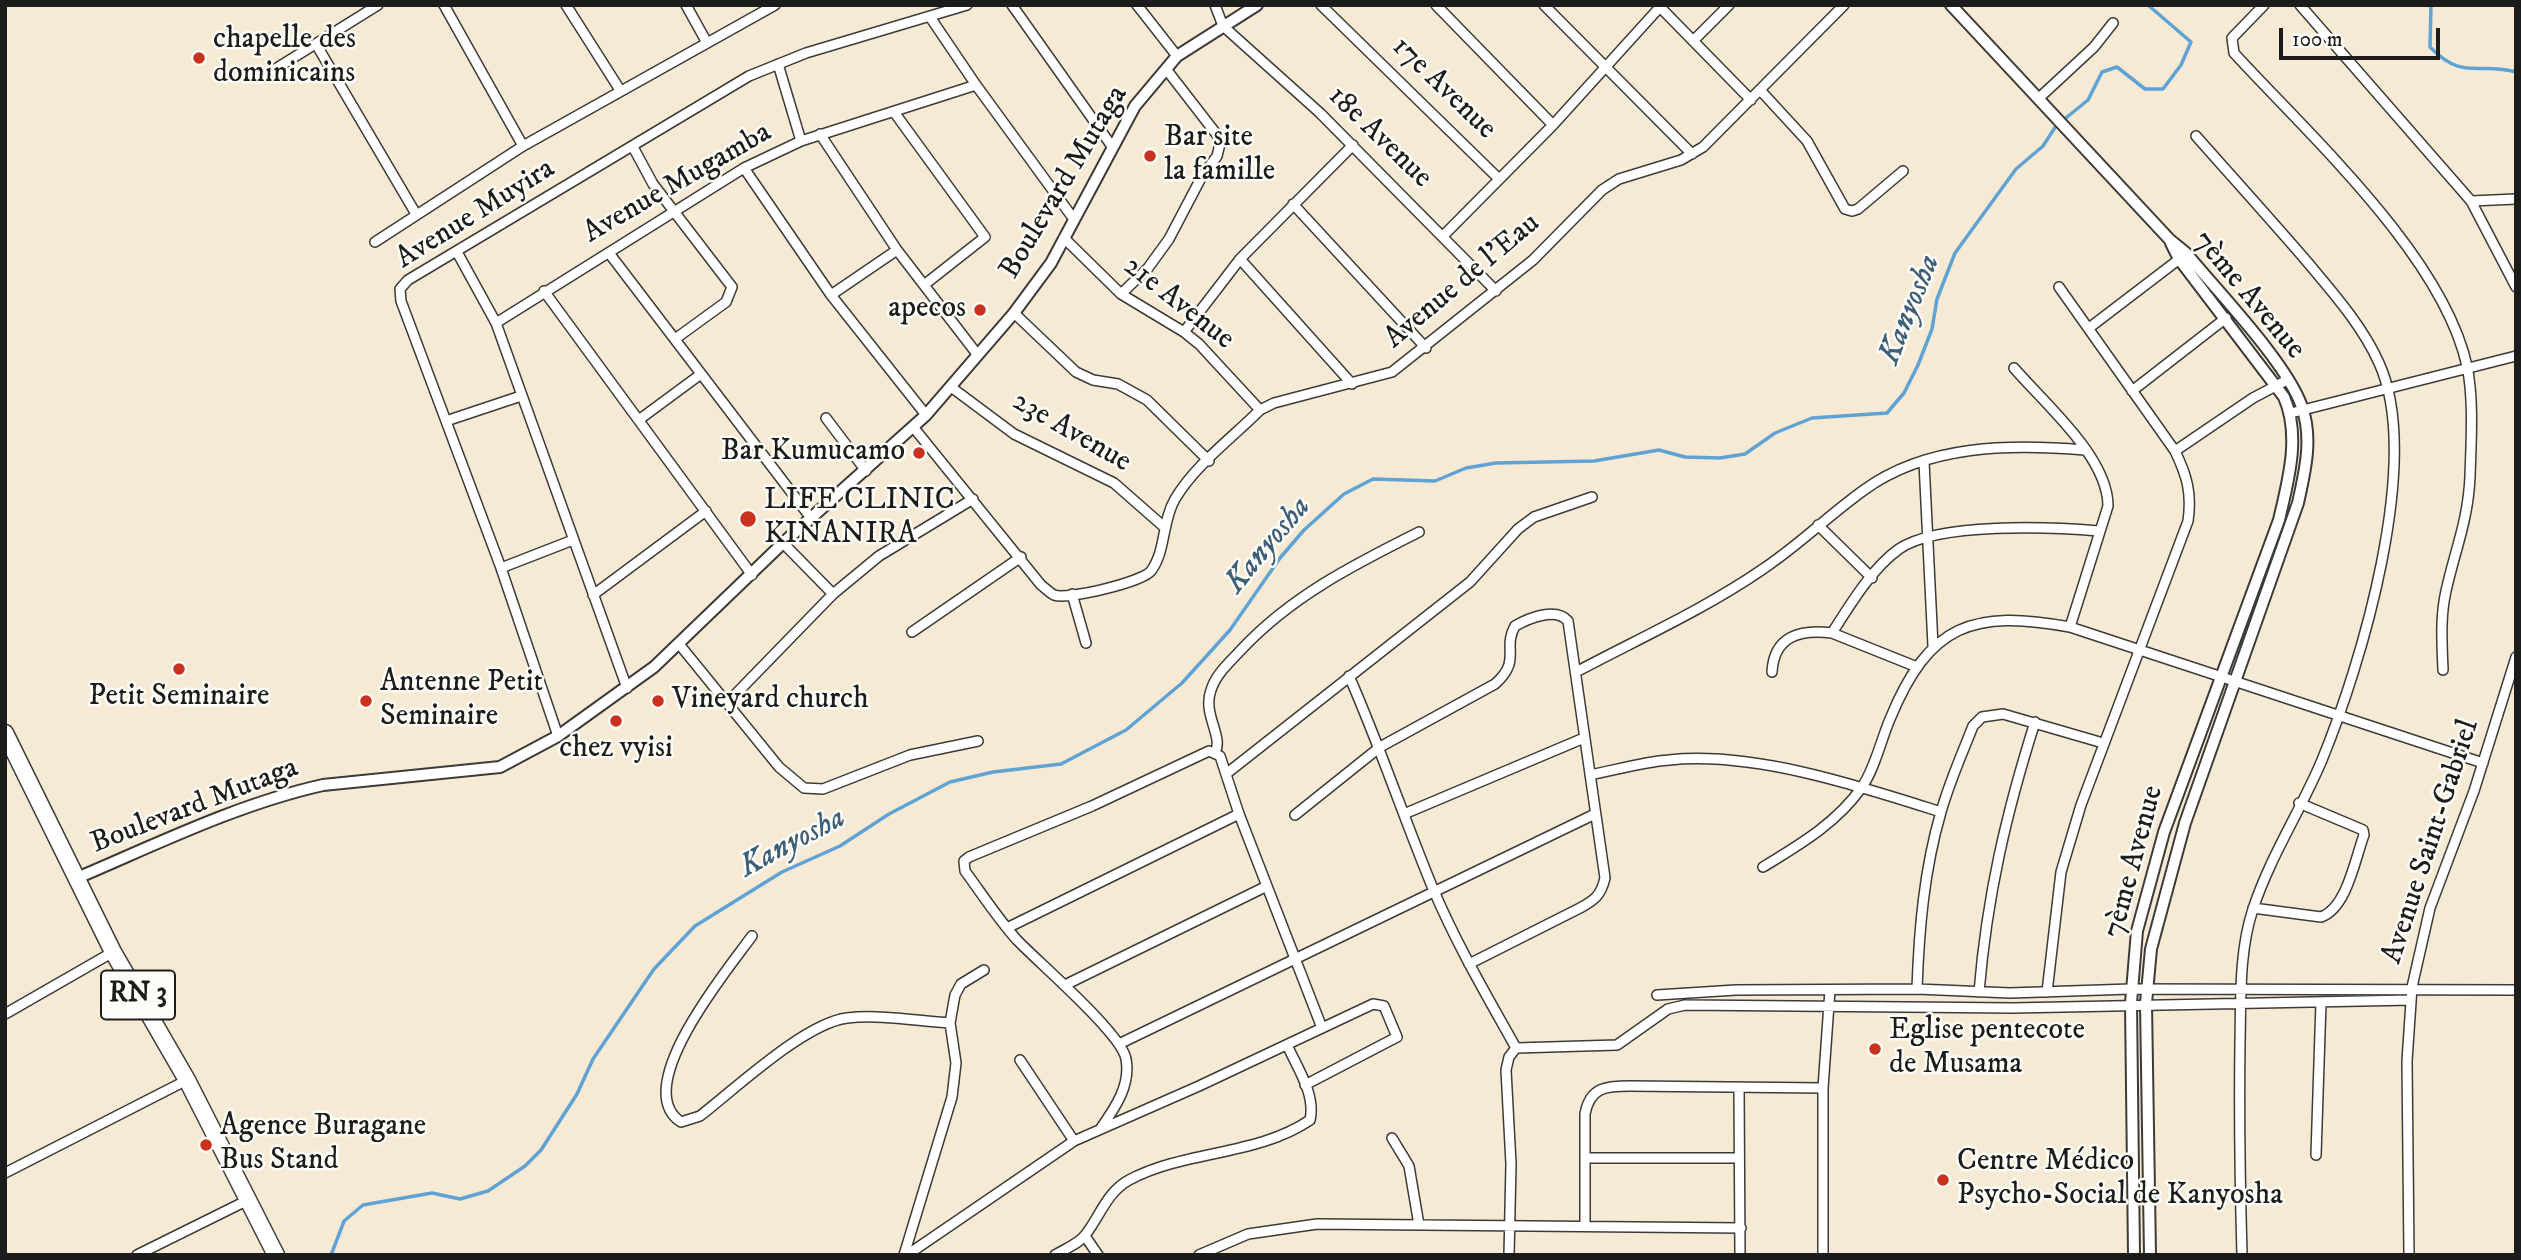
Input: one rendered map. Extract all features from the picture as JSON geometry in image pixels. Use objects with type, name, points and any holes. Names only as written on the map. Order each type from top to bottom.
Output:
[{"type":"highway","name":"RN 3","points":[[5,733],[113,952],[187,1080],[246,1201],[276,1255]]},
{"type":"street","points":[[444,5],[523,146]]},
{"type":"street","points":[[566,5],[620,90]]},
{"type":"street","points":[[686,5],[706,41]]},
{"type":"street","points":[[375,242],[523,146],[706,41],[775,5]]},
{"type":"street","name":"Avenue Muyira","points":[[558,736],[501,568],[401,301],[400,289],[408,280],[749,76],[806,53],[967,5]]},
{"type":"street","points":[[1012,5],[1111,145]]},
{"type":"street","points":[[1138,5],[1177,56]]},
{"type":"street","points":[[1215,5],[1223,26]]},
{"type":"street","name":"Boulevard Mutaga","points":[[77,878],[230,814],[299,790],[323,785],[499,767],[558,736],[627,688],[680,644],[783,543],[914,428],[1014,313],[1064,238],[1111,145],[1135,106],[1177,56],[1258,5]]},
{"type":"street","name":"17e Avenue","points":[[1321,5],[1499,179]]},
{"type":"street","points":[[1436,5],[1553,125]]},
{"type":"street","points":[[1544,5],[1692,154]]},
{"type":"street","points":[[1693,41],[1729,5]]},
{"type":"street","name":"7ème Avenue","points":[[1951,5],[2084,144],[2170,240],[2302,408],[2307,436],[2306,465],[2298,503],[2185,822],[2163,898],[2146,989],[2150,1255]]},
{"type":"street","points":[[2264,5],[2232,38],[2231,47],[2234,53],[2413,251],[2440,300],[2467,366],[2469,489],[2466,522],[2446,592],[2442,622],[2443,670]]},
{"type":"street","points":[[2301,5],[2471,201],[2516,287]]},
{"type":"street","points":[[271,71],[373,6]]},
{"type":"street","points":[[1443,236],[1553,125],[1659,6],[1752,100]]},
{"type":"street","name":"Avenue de l'Eau","points":[[914,428],[1041,585],[1053,595],[1072,594],[1137,581],[1151,572],[1157,558],[1163,526],[1174,501],[1188,481],[1260,410],[1289,398],[1392,372],[1496,291],[1560,234],[1602,190],[1619,179],[1692,154],[1752,100],[1841,6]]},
{"type":"street","points":[[930,17],[1073,218]]},
{"type":"street","points":[[2040,99],[2094,47],[2113,23]]},
{"type":"street","name":"18e Avenue","points":[[1223,26],[1353,145],[1496,291]]},
{"type":"street","points":[[316,44],[416,214]]},
{"type":"street","points":[[778,64],[801,141]]},
{"type":"street","points":[[1121,294],[1148,268],[1169,239],[1200,178],[1221,148],[1221,140],[1166,69]]},
{"type":"street","name":"Avenue Mugamba","points":[[496,323],[544,291],[676,213],[744,168],[801,141],[976,85]]},
{"type":"street","points":[[1761,91],[1807,141],[1845,209],[1858,209],[1903,171]]},
{"type":"street","points":[[894,112],[985,237],[924,285]]},
{"type":"street","points":[[820,135],[897,250],[977,354]]},
{"type":"street","points":[[2196,136],[2333,293],[2378,360],[2389,387],[2393,463],[2380,576],[2337,717],[2322,761],[2253,908],[2243,954],[2242,1255]]},
{"type":"street","points":[[1184,332],[1240,259],[1353,145]]},
{"type":"street","points":[[633,147],[653,184],[732,287],[726,302],[675,339]]},
{"type":"street","points":[[744,168],[831,295],[926,415]]},
{"type":"street","points":[[2471,201],[2516,200]]},
{"type":"street","points":[[1293,204],[1426,348]]},
{"type":"street","name":"21e Avenue","points":[[1064,238],[1121,294],[1184,332],[1260,410]]},
{"type":"street","points":[[831,295],[897,250]]},
{"type":"street","points":[[457,252],[496,323],[627,688]]},
{"type":"street","points":[[609,253],[811,518]]},
{"type":"street","points":[[2089,328],[2183,256]]},
{"type":"street","name":"7ème Avenue","points":[[2134,1255],[2131,989],[2137,931],[2146,889],[2220,677],[2279,520],[2289,476],[2291,413],[2282,383],[2226,318],[2183,256]]},
{"type":"street","points":[[1240,259],[1352,384]]},
{"type":"street","points":[[2047,992],[2061,872],[2103,743],[2188,521],[2191,496],[2186,475],[2175,451],[2059,287]]},
{"type":"street","points":[[544,291],[752,575]]},
{"type":"street","points":[[1014,313],[1076,372],[1093,380],[1118,384],[1147,400],[1209,461]]},
{"type":"street","points":[[2132,391],[2226,318]]},
{"type":"street","points":[[2291,413],[2467,366],[2516,356]]},
{"type":"street","points":[[2014,368],[2085,450],[2103,476],[2108,493],[2108,506],[2070,626]]},
{"type":"street","points":[[640,419],[701,374]]},
{"type":"street","points":[[2175,451],[2253,398],[2282,383]]},
{"type":"street","name":"23e Avenue","points":[[951,387],[1014,434],[1114,483],[1163,526]]},
{"type":"street","points":[[446,422],[521,396]]},
{"type":"street","points":[[827,418],[866,471]]},
{"type":"street","points":[[1576,672],[1762,571],[1866,488],[1892,473],[1955,452],[2034,446],[2085,450]]},
{"type":"street","points":[[1924,462],[1930,538],[1933,646]]},
{"type":"street","points":[[1226,774],[1470,582],[1526,523],[1545,513],[1591,498]]},
{"type":"street","points":[[727,703],[833,594],[879,556],[973,499]]},
{"type":"street","points":[[593,595],[706,511]]},
{"type":"street","points":[[1818,525],[1872,578]]},
{"type":"street","points":[[1832,633],[1872,578],[1898,550],[1930,538],[1993,529],[2099,531]]},
{"type":"street","points":[[1322,1028],[1226,774],[1215,752],[1218,741],[1208,710],[1211,690],[1222,670],[1276,615],[1345,569],[1419,532]]},
{"type":"street","points":[[501,568],[573,540]]},
{"type":"street","points":[[783,543],[833,594]]},
{"type":"street","points":[[912,632],[1021,557]]},
{"type":"street","points":[[1072,594],[1086,643]]},
{"type":"street","points":[[1295,815],[1380,747],[1495,684],[1506,674],[1511,662],[1511,634],[1523,622],[1555,613],[1562,615],[1567,621],[1576,672],[1605,878],[1596,899],[1469,964]]},
{"type":"street","points":[[1763,867],[1805,841],[1837,816],[1863,786],[1897,702],[1916,667],[1933,646],[1955,631],[1981,622],[2012,618],[2070,626],[2337,717],[2483,763]]},
{"type":"street","points":[[1772,672],[1773,656],[1779,646],[1803,633],[1832,633],[1916,667]]},
{"type":"street","points":[[680,644],[779,767],[804,788],[823,789],[910,755],[978,741]]},
{"type":"street","name":"Avenue Saint-Gabriel","points":[[2409,1255],[2407,1073],[2412,987],[2430,908],[2483,763],[2516,657]]},
{"type":"street","points":[[1349,676],[1380,747],[1434,891],[1469,964],[1516,1048]]},
{"type":"street","points":[[1917,989],[1919,929],[1941,812],[1973,726],[1991,715],[2035,722],[2103,743]]},
{"type":"street","points":[[1979,992],[1985,918],[1993,872],[2035,722]]},
{"type":"street","points":[[1404,814],[1584,738]]},
{"type":"street","points":[[1101,1128],[1124,1090],[1126,1057],[1119,1044],[1065,985],[1007,928],[965,871],[964,861],[1092,806],[1209,751],[1215,752]]},
{"type":"street","points":[[1590,775],[1668,760],[1708,759],[1863,786],[1941,812]]},
{"type":"street","points":[[2253,908],[2321,917],[2328,915],[2338,903],[2364,835],[2363,830],[2300,803]]},
{"type":"street","points":[[1007,928],[1239,814]]},
{"type":"street","points":[[1119,1044],[1595,814]]},
{"type":"street","points":[[1065,985],[1267,886]]},
{"type":"street","points":[[752,936],[686,1031],[670,1069],[667,1105],[674,1117],[681,1122],[700,1116],[808,1033],[831,1022],[870,1018],[950,1023]]},
{"type":"street","points":[[5,1014],[113,952]]},
{"type":"street","points":[[905,1255],[952,1097],[956,1063],[950,1023],[955,995],[961,984],[984,970]]},
{"type":"street","points":[[1657,995],[1736,990],[1917,989],[2047,992],[2412,987],[2516,990]]},
{"type":"street","points":[[1823,1255],[1823,1088],[1830,990]]},
{"type":"street","points":[[1509,1255],[1511,1164],[1506,1070],[1508,1057],[1516,1048],[1618,1045],[1668,1009],[1685,1006],[2013,1008],[2131,1003],[2411,1000]]},
{"type":"street","points":[[2316,1155],[2321,1002]]},
{"type":"street","points":[[905,1255],[1074,1141],[1379,1003],[1388,1011],[1397,1037],[1305,1085]]},
{"type":"street","points":[[1055,1255],[1086,1236],[1097,1213],[1125,1182],[1150,1170],[1253,1143],[1298,1128],[1310,1120],[1313,1110],[1287,1045]]},
{"type":"street","points":[[1020,1060],[1074,1141]]},
{"type":"street","points":[[5,1173],[187,1080]]},
{"type":"street","points":[[1585,1226],[1585,1114],[1587,1100],[1595,1091],[1619,1086],[1823,1088]]},
{"type":"street","points":[[1739,1088],[1740,1255]]},
{"type":"street","points":[[1392,1138],[1409,1166],[1419,1225]]},
{"type":"street","points":[[1585,1158],[1739,1158]]},
{"type":"street","points":[[137,1255],[246,1201]]},
{"type":"street","points":[[1199,1255],[1248,1234],[1317,1224],[1741,1228]]},
{"type":"street","points":[[1086,1236],[1098,1255]]},
{"type":"waterway","name":"Kanyosha","points":[[331,1255],[344,1221],[363,1205],[432,1193],[460,1199],[488,1191],[525,1166],[541,1150],[577,1094],[593,1059],[654,969],[695,926],[782,872],[840,846],[889,814],[950,782],[993,772],[1061,764],[1126,730],[1182,683],[1230,630],[1280,558],[1304,530],[1344,494],[1373,479],[1435,481],[1466,468],[1496,463],[1594,461],[1659,450],[1685,457],[1720,458],[1745,454],[1775,433],[1812,418],[1887,413],[1904,393],[1918,365],[1932,329],[1937,299],[1955,253],[2016,169],[2043,146],[2056,126],[2088,100],[2102,72],[2117,67],[2145,89],[2163,89],[2181,65],[2191,42],[2148,5]]},
{"type":"waterway","name":"Kanyosha","points":[[2431,5],[2430,47],[2442,58],[2462,67],[2516,72]]},
{"type":"place","name":"chapelle des dominicains","points":[[199,58]]},
{"type":"place","name":"Bar site la famille","points":[[1150,156]]},
{"type":"place","name":"apecos","points":[[980,310]]},
{"type":"place","name":"Bar Kumucamo","points":[[919,453]]},
{"type":"place","name":"LIFE CLINIC KINANIRA","points":[[748,519]]},
{"type":"place","name":"Petit Seminaire","points":[[179,669]]},
{"type":"place","name":"Antenne Petit Seminaire","points":[[366,701]]},
{"type":"place","name":"Vineyard church","points":[[658,701]]},
{"type":"place","name":"chez vyisi","points":[[616,721]]},
{"type":"place","name":"Eglise pentecote de Musama","points":[[1875,1049]]},
{"type":"place","name":"Agence Buragane Bus Stand","points":[[206,1145]]},
{"type":"place","name":"Centre Médico Psycho-Social de Kanyosha","points":[[1943,1180]]}]
